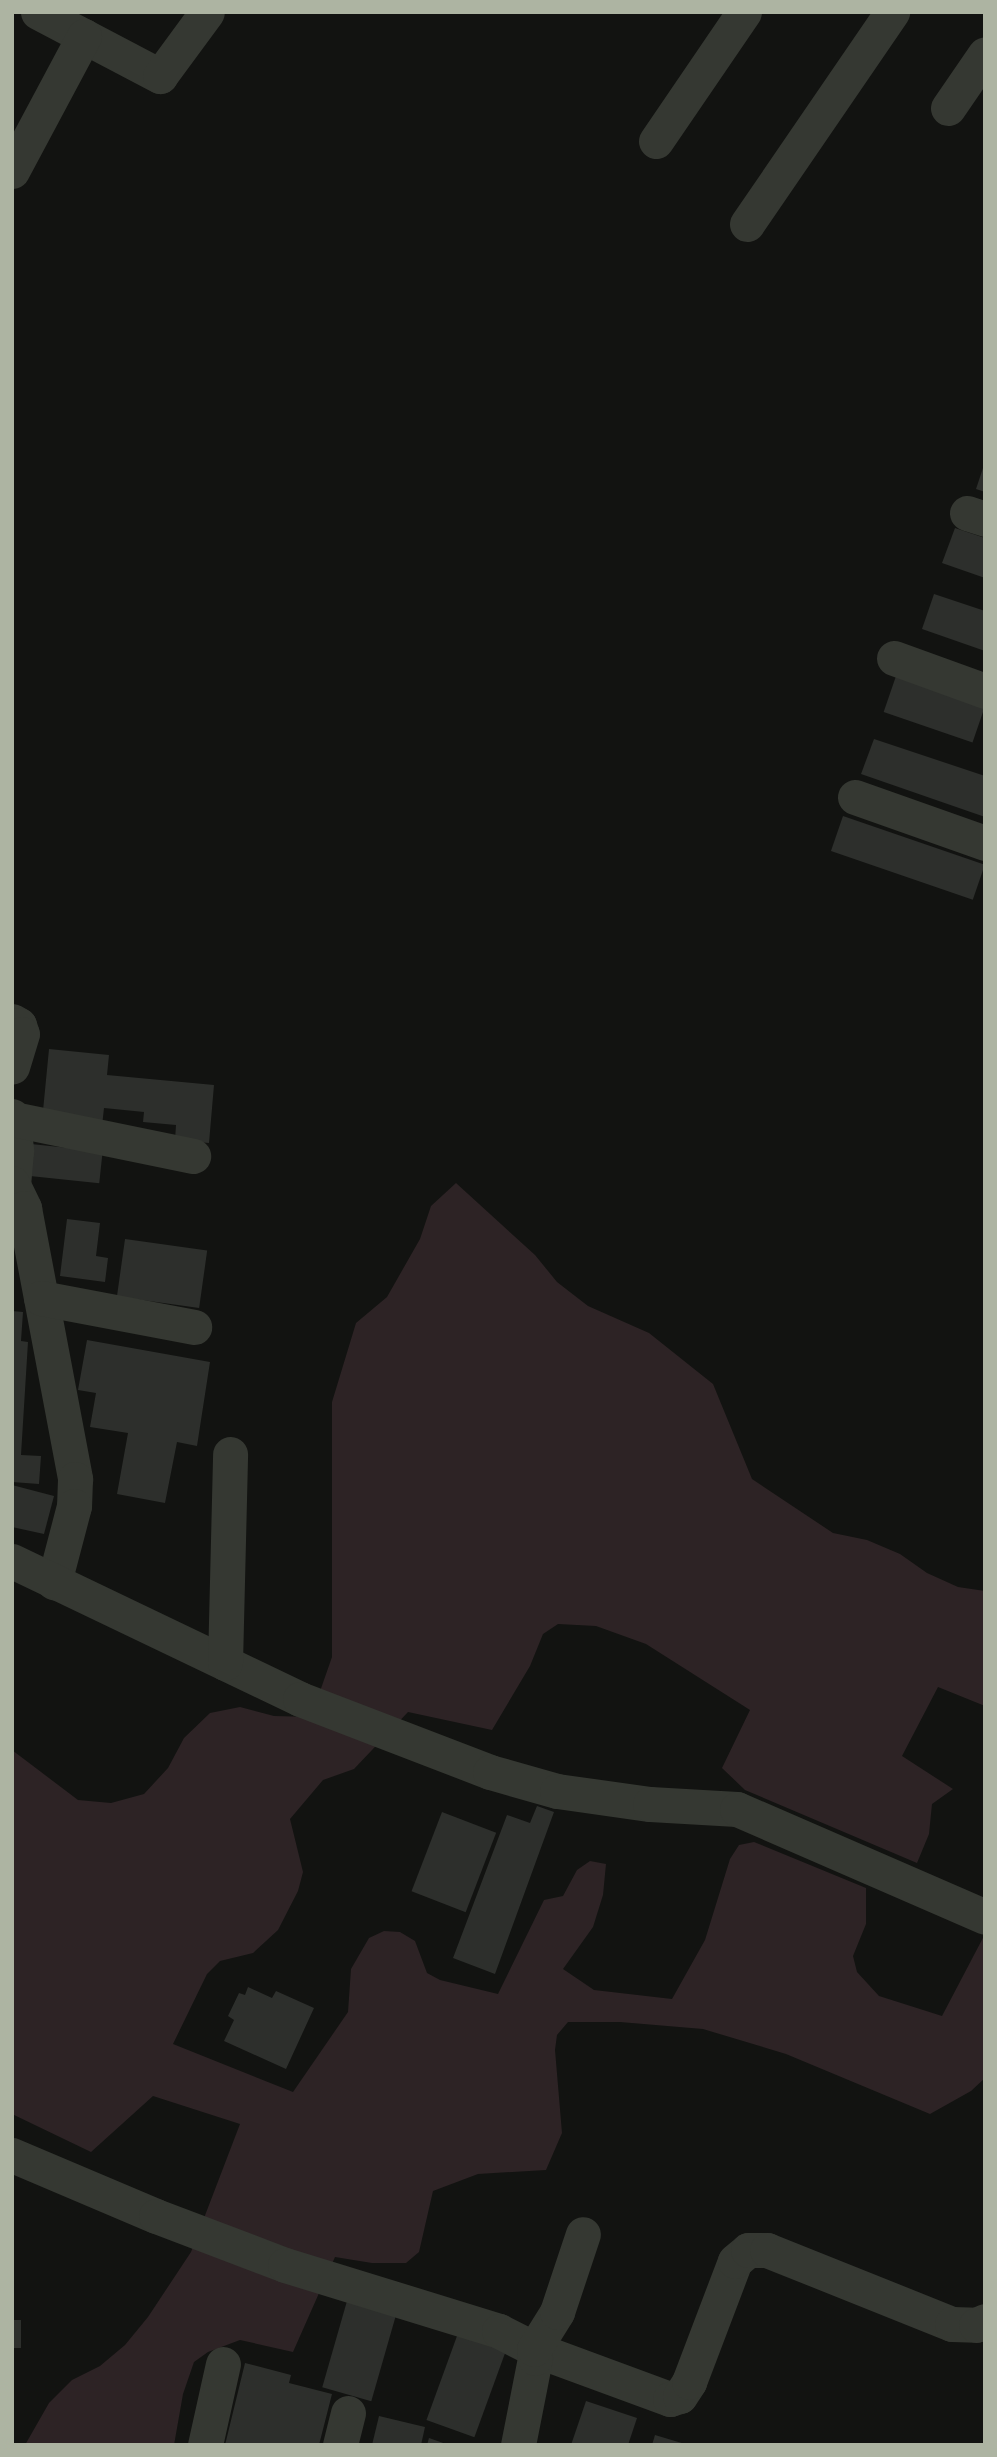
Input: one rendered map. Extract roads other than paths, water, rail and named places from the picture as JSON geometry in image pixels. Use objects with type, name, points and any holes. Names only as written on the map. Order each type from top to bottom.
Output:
[{"type":"street","points":[[38,12],[160,76],[207,12]]},
{"type":"street","points":[[656,141],[744,12]]},
{"type":"street","points":[[747,224],[892,12]]},
{"type":"street","points":[[12,171],[85,36]]},
{"type":"street","points":[[948,108],[985,54]]},
{"type":"street","points":[[894,658],[985,691]]},
{"type":"street","points":[[855,797],[985,843]]},
{"type":"street","points":[[12,1021],[19,1025],[22,1034],[12,1067]]},
{"type":"street","points":[[54,1582],[74,1506],[75,1479],[24,1208],[13,1183],[16,1152],[12,1117],[192,1156]]},
{"type":"street","points":[[41,1298],[194,1327]]},
{"type":"street","points":[[225,1663],[230,1454]]},
{"type":"street","points":[[12,1561],[300,1699],[491,1772],[557,1791],[650,1804],[737,1809],[985,1917]]},
{"type":"street","points":[[12,2155],[156,2216],[285,2265],[499,2331],[534,2349],[657,2395],[676,2398],[689,2382],[735,2261],[741,2253],[757,2249],[767,2250],[952,2324],[976,2325],[985,2321]]},
{"type":"street","points":[[517,2445],[534,2349],[556,2312],[583,2234]]},
{"type":"street","points":[[205,2445],[223,2364]]}]
